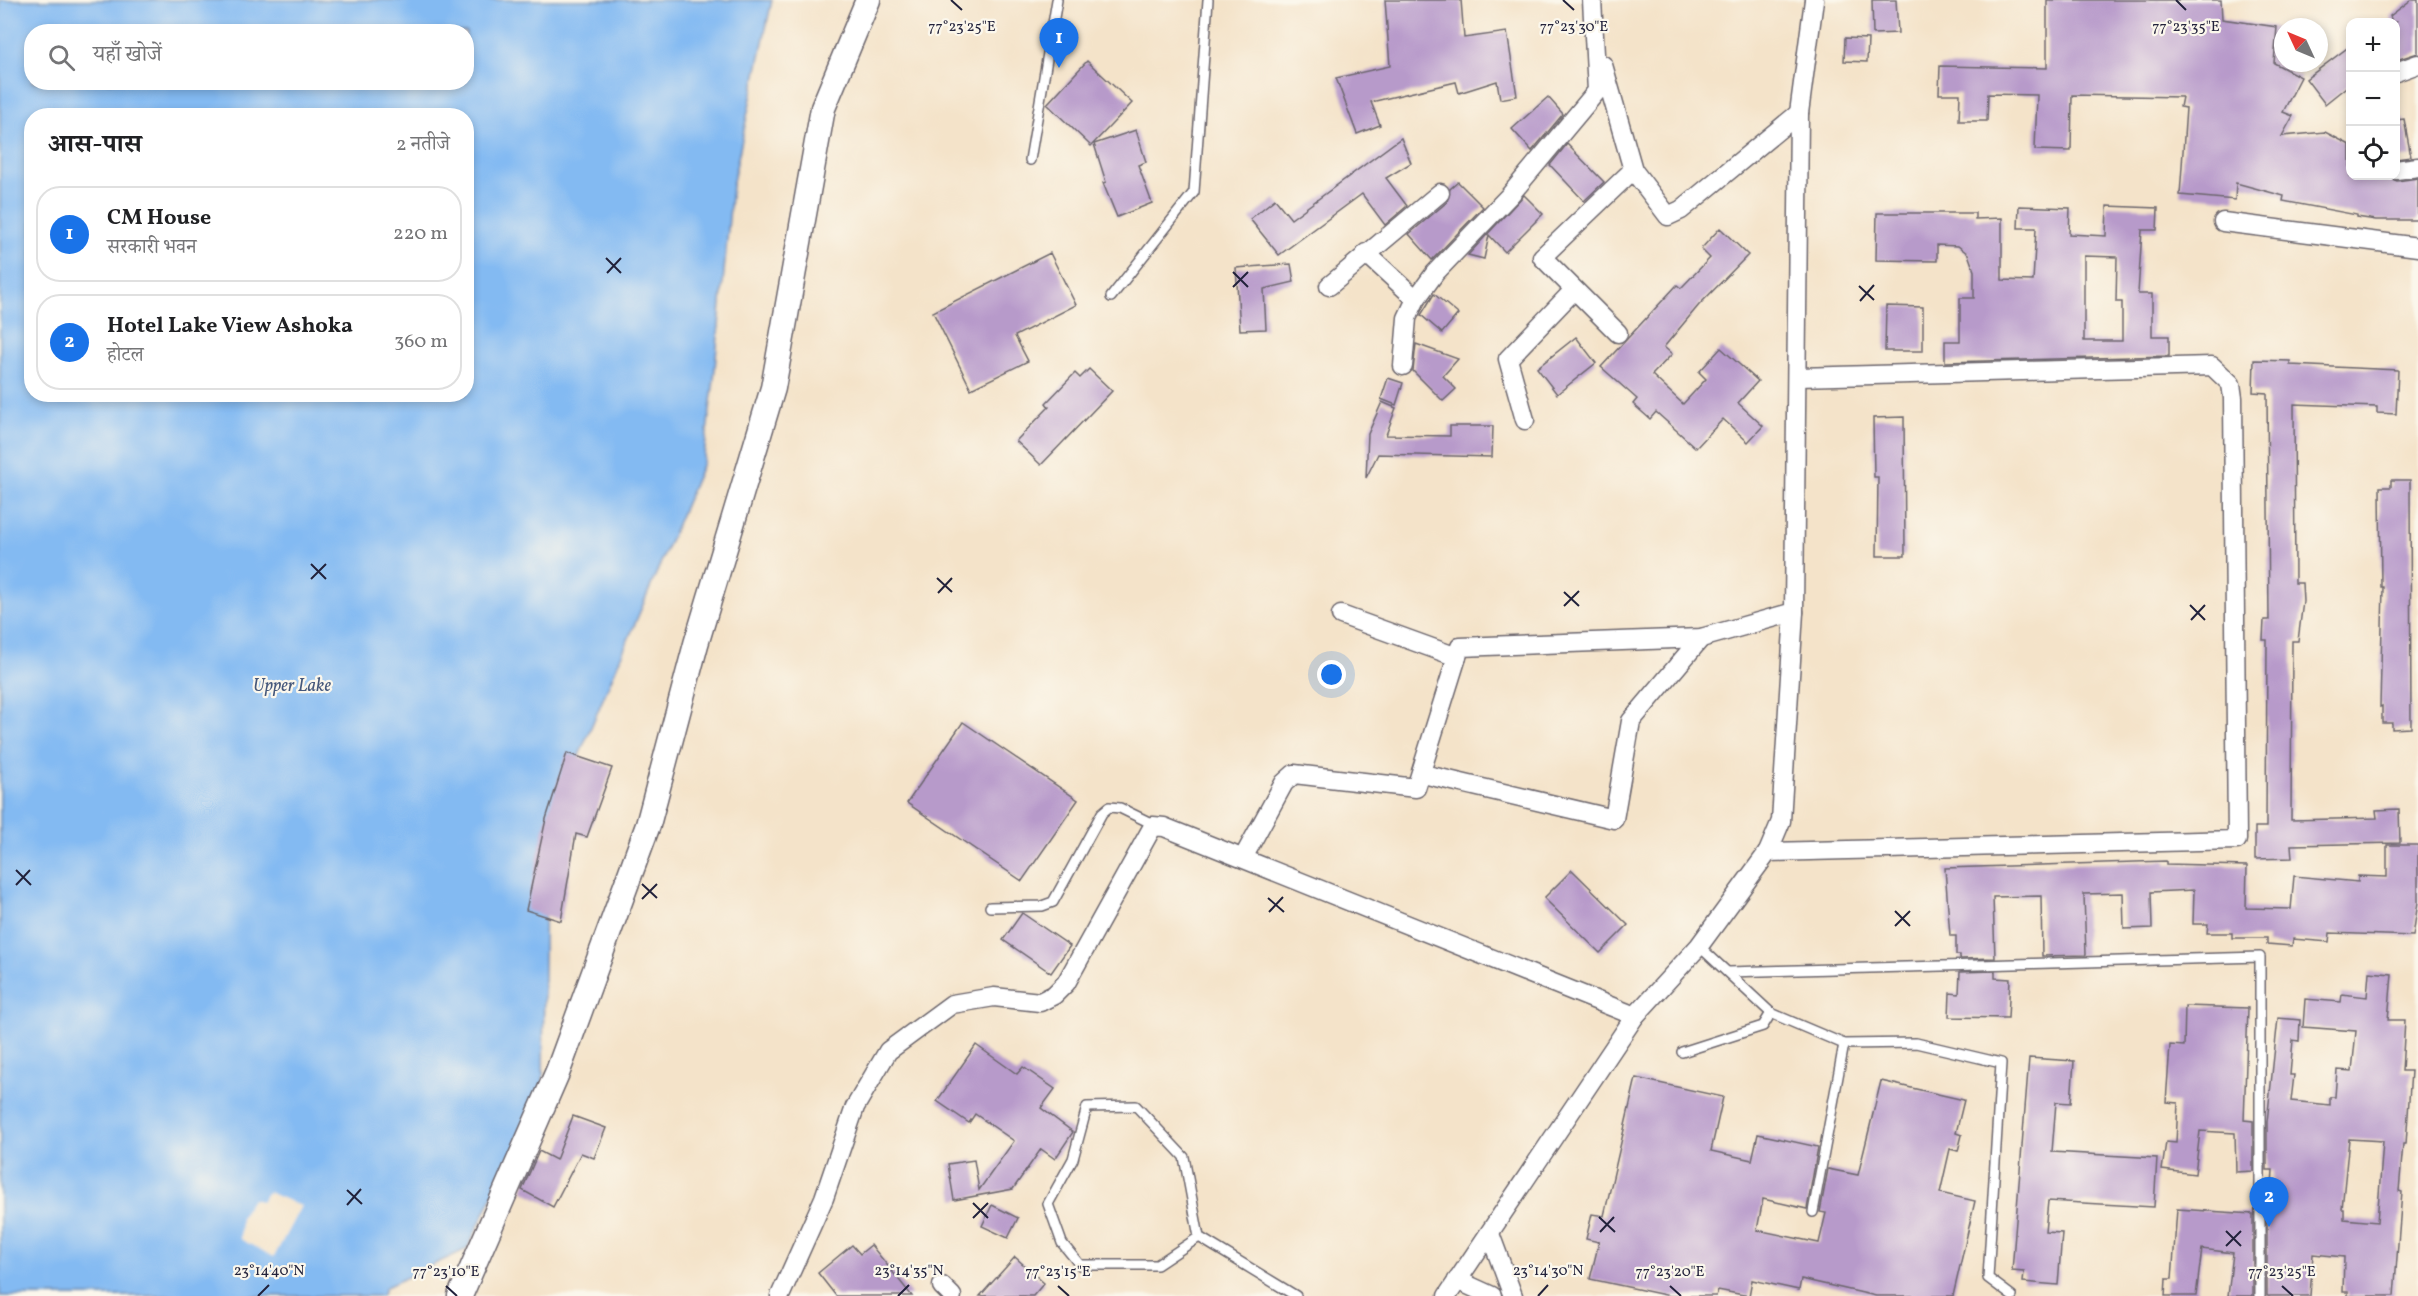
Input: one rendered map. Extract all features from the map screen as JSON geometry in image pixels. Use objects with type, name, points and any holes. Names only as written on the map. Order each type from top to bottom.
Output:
[{"type":"street","points":[[460,1296],[558,1071],[648,825],[696,644],[774,388],[823,108],[868,0]]},
{"type":"street","points":[[1403,366],[1407,318],[1416,299],[1435,273],[1510,195],[1597,92],[1592,0]]},
{"type":"street","points":[[1491,1296],[1452,1288],[1635,1016],[1699,946],[1768,852],[1781,821],[1794,612],[1799,113],[1814,0]]},
{"type":"street","points":[[1594,32],[1633,170],[1668,216],[1681,210],[1799,113]]},
{"type":"street","points":[[2400,71],[2418,64]]},
{"type":"street","points":[[2400,169],[2418,167]]},
{"type":"street","points":[[1618,333],[1542,257],[1633,170]]},
{"type":"street","points":[[1329,285],[1440,193]]},
{"type":"street","points":[[2223,222],[2418,247]]},
{"type":"street","points":[[1366,253],[1416,299]]},
{"type":"street","points":[[1525,420],[1508,359],[1574,290]]},
{"type":"street","points":[[1768,852],[2237,840],[2233,398],[2230,384],[2212,366],[1798,378]]},
{"type":"street","points":[[1243,858],[1284,783],[1294,774],[1416,788],[1460,647],[1701,638],[1794,612]]},
{"type":"street","points":[[1341,615],[1457,657]]},
{"type":"street","points":[[1422,774],[1614,819],[1631,721],[1701,638]]},
{"type":"street","points":[[780,1296],[824,1198],[855,1107],[888,1051],[952,1004],[994,997],[1040,1002],[1054,995],[1066,983],[1153,826],[1243,858],[1635,1016]]},
{"type":"street","points":[[1490,1234],[1513,1296]]},
{"type":"lane","points":[[1030,159],[1057,0]]},
{"type":"lane","points":[[1111,297],[1194,192],[1208,0]]},
{"type":"lane","points":[[990,906],[1042,906],[1053,902],[1102,813],[1109,807],[1120,808],[1160,827]]},
{"type":"lane","points":[[1699,946],[1771,1013],[1844,1044],[1917,1043],[2001,1063],[1988,1278],[2012,1296]]},
{"type":"lane","points":[[1729,972],[2260,957],[2260,1296]]},
{"type":"lane","points":[[1682,1052],[1763,1026],[1771,1013]]},
{"type":"lane","points":[[1813,1212],[1844,1044]]},
{"type":"lane","points":[[1199,1237],[1156,1265],[1080,1265],[1074,1258],[1062,1243],[1048,1204],[1073,1159],[1088,1107],[1136,1106],[1184,1157],[1199,1237],[1296,1296]]},
{"type":"water","name":"Upper Lake","points":[[0,0],[772,0],[732,186],[714,379],[703,463],[575,765],[545,849],[543,1091],[467,1249],[386,1287],[382,1296],[0,1296]]},
{"type":"pier","points":[[268,1192],[301,1206],[274,1257],[240,1239],[241,1217],[252,1199],[261,1201]]},
{"type":"building","points":[[1385,0],[1461,0],[1464,38],[1507,32],[1517,96],[1500,99],[1497,81],[1459,93],[1456,82],[1371,102],[1380,125],[1357,134],[1336,78],[1390,66]]},
{"type":"building","points":[[1872,0],[1896,0],[1898,33],[1873,34]]},
{"type":"building","points":[[2047,0],[2221,0],[2222,19],[2274,27],[2274,72],[2291,72],[2301,77],[2283,112],[2293,116],[2282,136],[2325,132],[2346,143],[2346,180],[2397,181],[2418,178],[2418,220],[2376,220],[2357,217],[2357,215],[2283,201],[2284,196],[2236,183],[2235,200],[2180,195],[2186,108],[2180,107],[2182,97],[2072,95],[2071,151],[2035,150],[2037,95],[1988,94],[1987,121],[1959,121],[1960,94],[1939,94],[1940,66],[2047,68]]},
{"type":"building","points":[[2411,0],[2418,0],[2418,53],[2400,59],[2400,18],[2391,18],[2390,16]]},
{"type":"building","points":[[1845,38],[1868,39],[1867,62],[1844,61]]},
{"type":"building","points":[[2346,49],[2346,87],[2325,104],[2306,79],[2315,72],[2328,72],[2328,62]]},
{"type":"building","points":[[1087,61],[1132,103],[1091,146],[1047,104]]},
{"type":"building","points":[[1548,97],[1563,114],[1532,151],[1512,129]]},
{"type":"building","points":[[2404,119],[2411,157],[2400,158],[2400,120]]},
{"type":"building","points":[[1136,130],[1146,162],[1138,165],[1152,203],[1117,217],[1103,183],[1106,182],[1094,144]]},
{"type":"building","points":[[1401,138],[1411,163],[1386,178],[1407,206],[1385,225],[1362,194],[1279,255],[1250,219],[1275,199],[1291,219]]},
{"type":"building","points":[[1567,144],[1604,182],[1584,201],[1550,165]]},
{"type":"building","points":[[1458,182],[1483,207],[1432,260],[1409,234],[1447,202],[1450,189]]},
{"type":"building","points":[[1524,195],[1543,214],[1505,252],[1489,235],[1484,259],[1468,255]]},
{"type":"building","points":[[2019,206],[2070,208],[2069,234],[2106,236],[2107,206],[2158,208],[2157,230],[2142,230],[2138,294],[2152,294],[2152,336],[2169,336],[2169,356],[1945,362],[1945,341],[1960,341],[1960,298],[1974,298],[1974,271],[1968,254],[1958,246],[1937,245],[1937,261],[1876,260],[1877,213],[1975,213],[1975,219],[2002,218],[2002,280],[2033,281],[2036,228],[2018,228]],"holes":[[[2084,256],[2117,257],[2116,302],[2122,302],[2122,341],[2084,341]]]},
{"type":"building","points":[[1720,228],[1748,255],[1699,305],[1664,347],[1672,354],[1652,375],[1683,404],[1706,379],[1699,372],[1721,348],[1758,381],[1738,403],[1763,426],[1748,442],[1723,419],[1696,448],[1656,412],[1650,419],[1633,404],[1637,399],[1601,367],[1677,285],[1681,288],[1710,258],[1701,249]]},
{"type":"building","points":[[1050,253],[1076,305],[1015,336],[1028,361],[971,389],[933,312]]},
{"type":"building","points":[[1291,264],[1294,282],[1264,289],[1266,329],[1240,330],[1236,268]]},
{"type":"building","points":[[1434,294],[1458,314],[1442,333],[1421,315]]},
{"type":"building","points":[[1886,306],[1923,307],[1923,351],[1885,351]]},
{"type":"building","points":[[1576,337],[1596,363],[1557,394],[1537,368]]},
{"type":"building","points":[[1416,344],[1458,359],[1443,376],[1456,389],[1443,401],[1413,371]]},
{"type":"building","points":[[2254,360],[2290,361],[2290,365],[2398,370],[2396,414],[2377,413],[2377,407],[2294,404],[2295,583],[2302,583],[2303,601],[2298,641],[2292,641],[2291,820],[2377,818],[2376,810],[2399,809],[2400,843],[2291,845],[2292,858],[2255,859],[2255,827],[2266,827],[2267,640],[2263,640],[2264,620],[2269,620],[2267,393],[2253,392]]},
{"type":"building","points":[[1089,369],[1112,391],[1041,465],[1016,441],[1049,407],[1046,403],[1075,373],[1080,378]]},
{"type":"building","points":[[1388,378],[1403,383],[1396,405],[1381,399]]},
{"type":"building","points":[[1382,402],[1396,408],[1386,435],[1450,436],[1450,426],[1493,426],[1492,457],[1378,454],[1366,478],[1368,434]]},
{"type":"building","points":[[1904,417],[1905,556],[1877,556],[1878,477],[1874,477],[1873,418]]},
{"type":"building","points":[[2391,480],[2410,480],[2411,728],[2392,729],[2392,723],[2382,723],[2382,706],[2380,707],[2383,587],[2381,587],[2380,487],[2391,487]]},
{"type":"building","points":[[963,722],[1078,800],[1022,881],[907,803]]},
{"type":"building","points":[[567,753],[612,768],[587,837],[576,834],[561,921],[526,910],[546,819]]},
{"type":"building","points":[[2387,845],[2418,845],[2418,902],[2413,936],[2330,933],[2329,942],[2293,939],[2292,946],[2267,944],[2267,938],[2232,938],[2232,933],[2207,933],[2208,924],[2193,924],[2194,890],[2151,892],[2152,928],[2124,929],[2123,893],[2084,894],[2086,955],[2042,956],[2041,896],[1993,897],[1995,958],[1960,959],[1960,955],[1956,955],[1956,936],[1950,936],[1945,868],[2166,861],[2166,864],[2247,866],[2246,908],[2291,909],[2294,876],[2358,882],[2358,876],[2387,877]]},
{"type":"building","points":[[1572,870],[1628,925],[1600,953],[1544,898]]},
{"type":"building","points":[[1022,913],[1070,946],[1051,973],[1003,940]]},
{"type":"building","points":[[1995,971],[1995,978],[2010,979],[2008,1018],[1949,1017],[1950,993],[1959,994],[1960,972]]},
{"type":"building","points":[[2369,972],[2392,974],[2388,1020],[2405,1020],[2402,1071],[2411,1071],[2406,1144],[2403,1144],[2399,1191],[2402,1192],[2394,1296],[2348,1296],[2348,1292],[2343,1292],[2344,1257],[2313,1254],[2310,1296],[2267,1296],[2267,1215],[2270,1215],[2273,1170],[2267,1170],[2267,1122],[2278,1018],[2300,1020],[2299,1041],[2293,1040],[2290,1075],[2294,1075],[2291,1101],[2330,1105],[2330,1097],[2335,1097],[2337,1070],[2352,1071],[2356,1031],[2303,1027],[2305,999],[2341,1002],[2342,994],[2367,997]],"holes":[[[2349,1139],[2383,1141],[2377,1222],[2344,1219],[2344,1209],[2342,1209]]]},
{"type":"building","points":[[2185,1006],[2248,1008],[2244,1120],[2253,1121],[2253,1171],[2236,1172],[2235,1133],[2200,1131],[2195,1174],[2162,1170],[2166,1142],[2176,1143],[2178,1103],[2166,1102],[2170,1045],[2184,1046]]},
{"type":"building","points":[[976,1045],[1017,1074],[1023,1067],[1055,1089],[1041,1108],[1073,1132],[1055,1159],[1041,1149],[1013,1189],[954,1200],[948,1164],[974,1160],[979,1190],[1014,1141],[975,1114],[969,1123],[937,1101]]},
{"type":"building","points":[[2029,1058],[2074,1061],[2071,1103],[2056,1102],[2052,1152],[2157,1158],[2154,1207],[2048,1201],[2045,1232],[2062,1233],[2058,1285],[2023,1282],[2024,1272],[2012,1271]]},
{"type":"building","points":[[1636,1078],[1723,1097],[1711,1151],[1752,1160],[1758,1134],[1818,1147],[1807,1209],[1763,1199],[1757,1230],[1819,1243],[1826,1213],[1820,1212],[1828,1169],[1858,1175],[1881,1081],[1964,1100],[1956,1133],[1962,1135],[1958,1151],[1950,1149],[1940,1193],[1975,1201],[1953,1296],[1876,1296],[1801,1279],[1799,1290],[1752,1280],[1749,1296],[1718,1290],[1716,1296],[1670,1296],[1590,1279],[1599,1242],[1586,1239],[1592,1214],[1604,1216]]},
{"type":"building","points":[[573,1116],[606,1128],[594,1158],[581,1153],[553,1207],[522,1190],[539,1151],[556,1160]]},
{"type":"building","points":[[992,1205],[1018,1218],[1008,1238],[982,1226]]},
{"type":"building","points":[[2177,1209],[2253,1214],[2253,1296],[2228,1296],[2233,1253],[2202,1249],[2196,1296],[2165,1296],[2166,1279],[2172,1279]]},
{"type":"building","points":[[852,1245],[860,1254],[871,1245],[912,1296],[836,1296],[818,1273]]},
{"type":"building","points":[[1015,1257],[1044,1283],[1033,1296],[980,1296]]},
{"type":"place","name":"CM House","points":[[1059,68]]},
{"type":"place","name":"Hotel Lake View Ashoka","points":[[2269,1227]]}]
